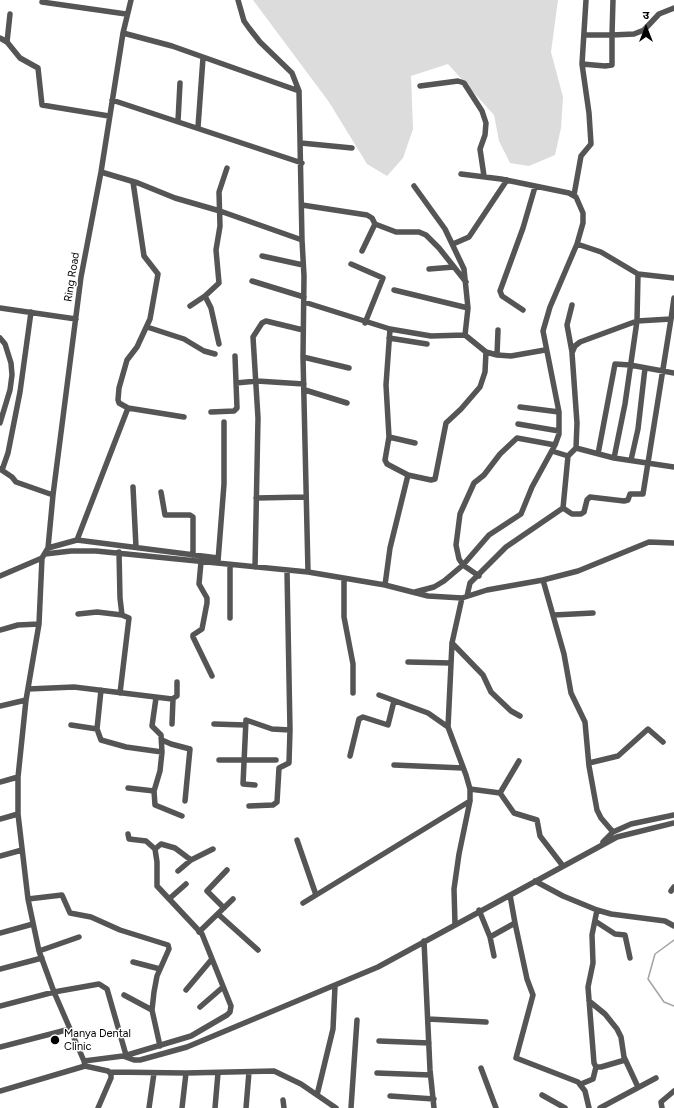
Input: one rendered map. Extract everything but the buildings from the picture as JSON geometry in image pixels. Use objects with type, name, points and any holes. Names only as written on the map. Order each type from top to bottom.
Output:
[{"type":"street","name":"Ring Road","points":[[84,1064],[54,992],[42,958],[33,924],[28,899],[18,814],[18,777],[26,700],[39,624],[45,553],[76,319],[126,14],[131,0]]},
{"type":"street","points":[[238,0],[244,21],[260,42],[292,74],[299,91],[302,163],[304,300],[303,356],[308,572]]},
{"type":"street","points":[[414,592],[438,586],[463,565],[489,535],[521,514],[532,488],[555,446],[559,431],[559,412],[545,350],[544,325],[577,244],[584,217],[583,211],[574,195],[581,156],[591,144],[589,113],[582,64],[586,0]]},
{"type":"street","points":[[582,64],[611,66],[613,0]]},
{"type":"street","points":[[42,2],[126,14]]},
{"type":"street","points":[[584,35],[634,34],[644,30],[659,14],[674,8]]},
{"type":"street","points":[[7,42],[10,14]]},
{"type":"street","points":[[123,33],[172,46],[299,91]]},
{"type":"street","points":[[0,38],[7,42],[20,58],[38,68],[42,105],[109,116]]},
{"type":"street","points":[[198,127],[203,58]]},
{"type":"street","points":[[420,86],[458,81],[464,83],[482,111],[486,123],[486,135],[480,149],[484,176]]},
{"type":"street","points":[[178,121],[180,83]]},
{"type":"street","points":[[112,100],[198,127],[302,163]]},
{"type":"street","points":[[301,143],[352,148]]},
{"type":"street","points":[[190,306],[206,296],[219,283],[216,250],[220,230],[219,188],[227,168]]},
{"type":"street","points":[[101,172],[302,240]]},
{"type":"street","points":[[461,174],[507,180],[574,195]]},
{"type":"street","points":[[453,244],[469,237],[507,180]]},
{"type":"street","points":[[133,182],[144,256],[158,274],[147,327],[137,347],[129,356],[119,388],[118,401],[128,408],[184,417]]},
{"type":"street","points":[[414,186],[441,223],[453,244],[464,269],[468,308],[465,335]]},
{"type":"street","points":[[523,310],[502,296],[500,291],[523,228],[535,187]]},
{"type":"street","points":[[302,205],[367,214],[372,218],[375,224],[396,232],[420,232],[426,235],[439,248],[460,278],[466,282]]},
{"type":"street","points":[[362,251],[375,224]]},
{"type":"street","points":[[577,244],[601,252],[638,274],[674,278]]},
{"type":"street","points":[[262,256],[303,265]]},
{"type":"street","points":[[351,264],[383,278],[365,323]]},
{"type":"street","points":[[430,269],[454,268]]},
{"type":"street","points":[[614,458],[637,321],[638,274]]},
{"type":"street","points":[[252,281],[365,323],[390,330],[431,336],[465,335],[486,352],[498,355],[511,356],[545,350]]},
{"type":"street","points":[[394,290],[468,308]]},
{"type":"street","points":[[206,296],[211,308],[219,344]]},
{"type":"street","points":[[563,508],[572,514],[581,514],[584,512],[587,500],[590,497],[624,501],[628,500],[630,494],[643,494],[664,371],[674,298]]},
{"type":"street","points":[[563,508],[568,456],[576,448],[577,423],[572,352],[568,325],[572,305]]},
{"type":"street","points":[[0,308],[76,319]]},
{"type":"street","points":[[31,312],[19,396],[8,453],[1,470],[12,477],[16,482],[53,495]]},
{"type":"street","points":[[572,352],[575,346],[580,342],[637,321],[671,319]]},
{"type":"street","points":[[255,567],[257,381],[253,341],[262,323],[268,321],[290,328],[303,330]]},
{"type":"street","points":[[147,327],[184,339],[204,351],[215,354]]},
{"type":"street","points":[[390,330],[386,385],[388,437],[385,458],[386,463],[408,475],[431,480],[435,479],[446,423],[480,387],[485,372],[486,352]]},
{"type":"street","points":[[498,330],[498,355]]},
{"type":"street","points":[[0,338],[5,344],[11,363],[12,375],[10,390],[0,423]]},
{"type":"street","points":[[389,338],[426,344]]},
{"type":"street","points":[[211,412],[236,410],[235,356]]},
{"type":"street","points":[[303,356],[349,368]]},
{"type":"street","points":[[598,454],[614,365],[616,363],[674,373]]},
{"type":"street","points":[[631,460],[638,428],[645,368]]},
{"type":"street","points":[[236,383],[257,381],[304,387],[347,403]]},
{"type":"street","points":[[520,407],[559,412]]},
{"type":"street","points":[[76,540],[128,408]]},
{"type":"street","points":[[218,561],[224,484],[224,422]]},
{"type":"street","points":[[518,424],[559,431]]},
{"type":"street","points":[[388,437],[415,443]]},
{"type":"street","points":[[479,576],[463,565],[459,559],[456,540],[460,514],[474,483],[484,475],[500,454],[517,438],[555,446]]},
{"type":"street","points":[[576,448],[614,458],[674,468]]},
{"type":"street","points":[[552,452],[568,456]]},
{"type":"street","points":[[385,585],[390,548],[408,475]]},
{"type":"street","points":[[133,487],[136,547]]},
{"type":"street","points":[[161,492],[165,515],[190,515],[193,517],[193,555]]},
{"type":"street","points":[[256,498],[306,497]]},
{"type":"street","points":[[455,924],[455,882],[470,801],[470,789],[448,727],[452,643],[464,597],[469,586],[506,547],[563,508]]},
{"type":"street","points":[[0,576],[45,553],[76,540],[193,555],[230,565],[308,572],[385,585],[428,596],[464,597],[488,590],[543,580],[578,571],[640,545],[656,541],[674,543]]},
{"type":"street","points":[[45,553],[71,551],[119,552],[201,562],[218,561]]},
{"type":"street","points":[[119,552],[122,615]]},
{"type":"street","points":[[201,562],[200,584],[207,598],[207,603],[202,630],[192,637],[212,676]]},
{"type":"street","points":[[230,565],[230,618]]},
{"type":"street","points":[[249,806],[272,805],[277,802],[279,768],[289,763],[288,571]]},
{"type":"street","points":[[344,579],[344,617],[353,664],[353,692]]},
{"type":"street","points":[[543,580],[564,654],[571,693],[585,722],[589,763],[597,810],[601,818],[613,832]]},
{"type":"street","points":[[78,614],[97,612],[127,616],[129,620],[120,693]]},
{"type":"street","points":[[554,615],[593,613]]},
{"type":"street","points":[[0,630],[18,625],[39,624]]},
{"type":"street","points":[[452,643],[483,675],[491,692],[511,711],[520,716]]},
{"type":"street","points":[[408,662],[451,663]]},
{"type":"street","points":[[28,689],[74,687],[173,699],[178,696],[177,682]]},
{"type":"street","points":[[101,690],[97,729],[101,740],[126,747],[162,752]]},
{"type":"street","points":[[378,695],[428,713],[448,727]]},
{"type":"street","points":[[156,698],[152,726],[160,733],[162,740],[160,772],[154,791],[156,806],[182,816]]},
{"type":"street","points":[[172,724],[173,699]]},
{"type":"street","points":[[0,706],[26,700]]},
{"type":"street","points":[[350,756],[359,719],[363,717],[388,726],[394,701]]},
{"type":"street","points":[[255,785],[243,784],[246,720],[249,719],[269,728],[290,730]]},
{"type":"street","points":[[214,724],[245,725]]},
{"type":"street","points":[[71,725],[97,729]]},
{"type":"street","points":[[589,763],[618,756],[648,729],[663,742]]},
{"type":"street","points":[[162,740],[171,744],[190,748],[184,801]]},
{"type":"street","points":[[219,760],[276,760]]},
{"type":"street","points":[[500,793],[519,761]]},
{"type":"street","points":[[394,764],[463,768]]},
{"type":"street","points":[[0,782],[18,777]]},
{"type":"street","points":[[128,788],[154,791]]},
{"type":"street","points":[[470,789],[500,793],[514,813],[537,820],[540,836],[563,866]]},
{"type":"street","points":[[302,904],[470,801]]},
{"type":"street","points":[[0,819],[18,814]]},
{"type":"street","points":[[598,846],[613,832],[630,824],[674,816]]},
{"type":"street","points":[[125,1056],[134,1060],[140,1060],[187,1047],[335,986],[378,967],[479,910],[510,895],[598,846],[617,837],[635,831],[674,823]]},
{"type":"street","points":[[0,1091],[84,1064],[125,1056],[191,1036],[230,1012],[231,1003],[200,932],[156,884],[157,862],[155,849],[146,841],[129,839],[128,834]]},
{"type":"street","points":[[297,840],[316,895]]},
{"type":"street","points":[[155,849],[161,844],[175,848],[191,860]]},
{"type":"street","points":[[178,871],[191,860],[213,849]]},
{"type":"street","points":[[0,856],[22,850]]},
{"type":"street","points":[[224,908],[207,891],[227,870]]},
{"type":"street","points":[[535,881],[562,896],[596,910],[611,914],[665,921],[674,926]]},
{"type":"street","points":[[170,898],[186,884]]},
{"type":"street","points":[[28,899],[62,895],[70,913],[91,917],[120,930],[168,944],[169,949],[160,968],[154,992],[152,1010],[160,1046]]},
{"type":"street","points":[[510,895],[515,923],[533,998],[516,1058],[581,1084],[593,1079],[596,1066],[594,1063],[588,982],[593,963],[592,935],[596,910]]},
{"type":"street","points":[[200,932],[234,899]]},
{"type":"street","points":[[479,910],[490,937],[494,956]]},
{"type":"street","points":[[218,914],[258,950]]},
{"type":"street","points":[[595,921],[615,934],[625,935],[630,958]]},
{"type":"street","points":[[490,937],[515,923]]},
{"type":"street","points":[[0,932],[33,924]]},
{"type":"street","points":[[40,951],[79,937]]},
{"type":"street","points":[[424,941],[430,1075],[434,1108]]},
{"type":"street","points":[[0,969],[42,958]]},
{"type":"street","points":[[186,990],[212,959]]},
{"type":"street","points":[[133,962],[160,968]]},
{"type":"street","points":[[0,1006],[95,983],[107,989],[125,1056]]},
{"type":"street","points":[[317,1095],[333,1029],[335,986]]},
{"type":"street","points":[[200,1007],[223,987]]},
{"type":"street","points":[[124,995],[152,1010]]},
{"type":"street","points":[[589,1002],[604,1014],[617,1029],[621,1038],[625,1060],[638,1087]]},
{"type":"street","points":[[428,1019],[486,1022]]},
{"type":"street","points":[[351,1108],[357,1020]]},
{"type":"street","points":[[0,1046],[70,1029]]},
{"type":"street","points":[[379,1041],[429,1043]]},
{"type":"street","points":[[596,1066],[601,1067],[625,1060]]},
{"type":"street","points":[[84,1064],[110,1072],[218,1073],[268,1070],[281,1073],[336,1108]]},
{"type":"street","points":[[481,1068],[496,1108]]},
{"type":"street","points":[[98,1108],[111,1078],[110,1072]]},
{"type":"street","points":[[246,1108],[249,1072]]},
{"type":"street","points":[[149,1108],[154,1073]]},
{"type":"street","points":[[182,1108],[186,1073]]},
{"type":"street","points":[[214,1108],[218,1073]]},
{"type":"street","points":[[377,1073],[430,1075]]},
{"type":"street","points":[[600,1108],[656,1078]]},
{"type":"street","points":[[581,1084],[589,1108]]},
{"type":"street","points":[[662,1108],[661,1102],[674,1092]]},
{"type":"street","points":[[542,1095],[565,1108]]},
{"type":"street","points":[[390,1096],[434,1099]]},
{"type":"street","points":[[283,1100],[284,1108]]},
{"type":"shaded area","points":[[253,0],[558,0],[551,52],[563,97],[561,128],[555,155],[529,166],[510,163],[499,141],[494,115],[448,64],[411,76],[413,129],[403,158],[387,176],[367,164],[329,102]]},
{"type":"waterway","points":[[674,940],[655,954],[648,979],[664,1002],[674,1006]]},
{"type":"place","name":"Manya Dental Clinic","points":[[55,1040]]}]
